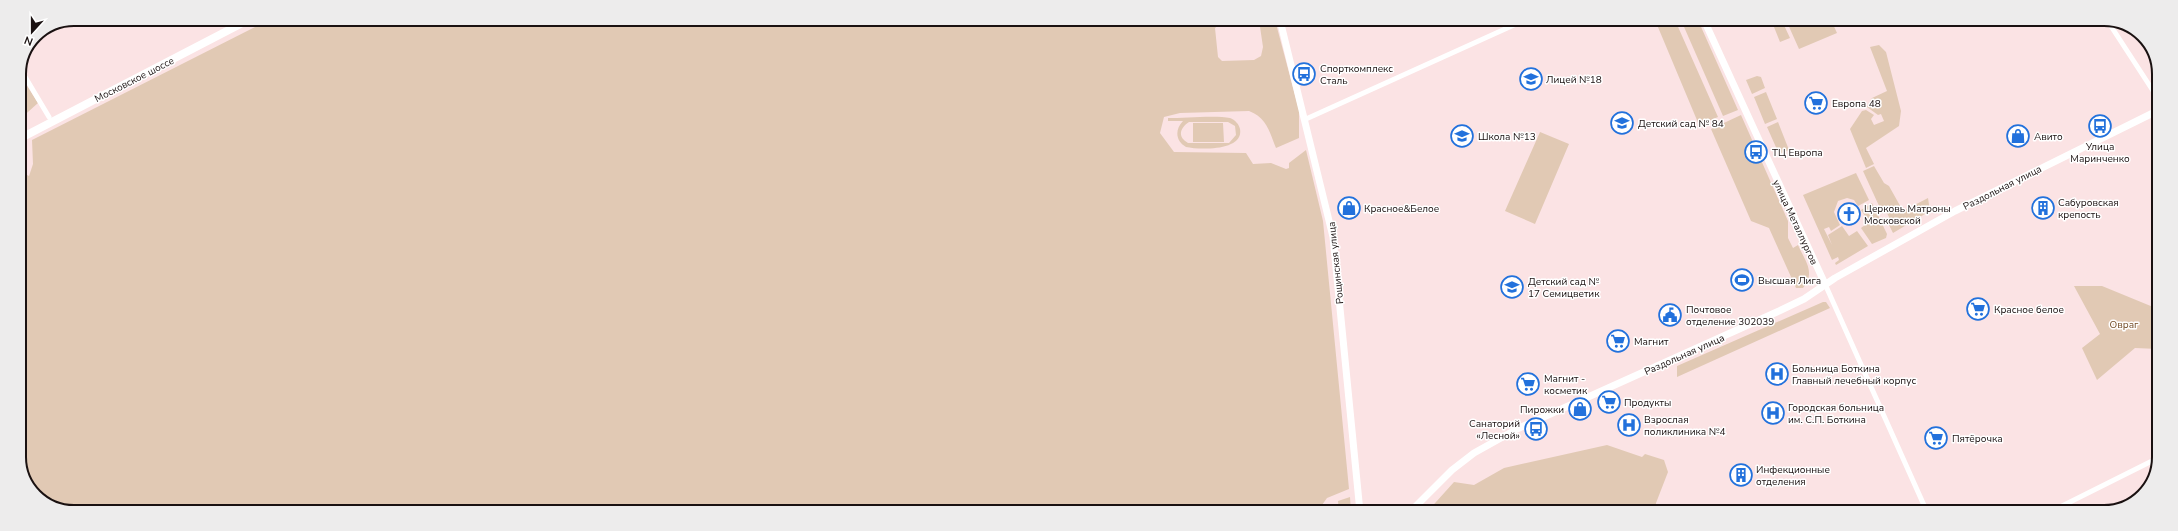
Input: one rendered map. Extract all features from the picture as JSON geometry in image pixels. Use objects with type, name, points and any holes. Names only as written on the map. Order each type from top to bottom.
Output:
[{"type":"main road","name":"Московское шоссе","points":[[26,129],[225,26]]},
{"type":"main road","name":"Московское шоссе","points":[[26,135],[237,26]]},
{"type":"main road","name":"Рощинская улица","points":[[1282,26],[1306,119],[1333,237],[1359,505]]},
{"type":"main road","name":"улица Металлургов","points":[[1707,26],[1825,284]]},
{"type":"main road","name":"Раздольная улица","points":[[1417,505],[1474,453],[1517,429],[1804,299],[1825,284],[1955,211],[2152,113]]},
{"type":"street","points":[[1306,119],[1512,26]]},
{"type":"street","points":[[2111,27],[2152,89]]},
{"type":"street","points":[[26,80],[49,117]]},
{"type":"street","name":"улица Металлургов","points":[[1825,284],[1924,505]]},
{"type":"street","points":[[2064,505],[2152,461]]},
{"type":"green space","points":[[257,26],[1217,26],[1215,28],[1218,57],[1222,61],[1254,60],[1261,56],[1263,47],[1260,26],[1277,26],[1299,110],[1299,138],[1276,148],[1264,121],[1249,111],[1180,113],[1164,117],[1160,133],[1174,152],[1246,153],[1253,164],[1271,163],[1286,169],[1289,168],[1289,163],[1306,150],[1323,221],[1349,489],[1327,498],[1322,505],[65,504],[50,499],[38,489],[30,475],[26,460],[26,174],[29,176],[33,164],[32,140]]},
{"type":"green space","points":[[1658,26],[1678,26],[1718,117],[1699,125]]},
{"type":"green space","points":[[1684,26],[1701,26],[1738,110],[1723,116]]},
{"type":"green space","points":[[1784,26],[1790,38],[1780,42],[1774,27]]},
{"type":"green space","points":[[1789,26],[1834,26],[1837,33],[1799,49]]},
{"type":"green space","points":[[1879,45],[1886,52],[1901,111],[1899,126],[1866,148],[1874,164],[1866,168],[1850,129],[1862,111],[1866,110],[1874,115],[1871,119],[1874,125],[1884,121],[1881,114],[1878,115],[1867,107],[1872,98],[1887,91],[1870,47]]},
{"type":"green space","points":[[1757,76],[1761,77],[1765,88],[1752,94],[1746,80]]},
{"type":"green space","points":[[26,84],[38,103],[26,114]]},
{"type":"green space","points":[[1766,92],[1777,119],[1765,124],[1754,97]]},
{"type":"green space","points":[[1741,115],[1788,221],[1788,238],[1793,248],[1798,245],[1808,266],[1809,277],[1803,288],[1796,288],[1769,228],[1751,221],[1711,129]]},
{"type":"green space","points":[[1168,118],[1230,118],[1239,125],[1239,136],[1235,142],[1220,147],[1201,149],[1186,147],[1180,142],[1177,135],[1180,124],[1183,121],[1168,121]],"holes":[[[1189,122],[1228,122],[1235,126],[1236,135],[1229,143],[1188,143],[1182,138],[1181,135],[1182,130]]]},
{"type":"green space","points":[[1778,122],[1789,150],[1779,154],[1767,127]]},
{"type":"green space","points":[[1193,123],[1223,123],[1224,142],[1193,142]]},
{"type":"green space","points":[[1540,132],[1569,144],[1535,224],[1505,211]]},
{"type":"green space","points":[[1874,166],[1884,183],[1889,186],[1903,211],[1928,198],[1930,211],[1893,233],[1888,223],[1891,221],[1884,207],[1880,208],[1863,171]]},
{"type":"green space","points":[[1856,173],[1869,200],[1858,206],[1854,200],[1847,198],[1838,201],[1834,212],[1840,225],[1831,231],[1829,227],[1824,229],[1832,245],[1828,235],[1842,226],[1849,236],[1857,231],[1868,246],[1836,265],[1835,263],[1839,260],[1838,257],[1832,260],[1803,195]]},
{"type":"green space","points":[[1872,203],[1887,234],[1886,238],[1872,244],[1861,228],[1869,222],[1861,210]]},
{"type":"green space","name":"Овраг","points":[[2074,286],[2102,286],[2152,307],[2152,349],[2135,348],[2097,380],[2082,348],[2100,334]]},
{"type":"green space","points":[[1826,302],[1830,308],[1677,377],[1677,366]]},
{"type":"green space","points":[[1607,445],[1642,457],[1645,454],[1664,460],[1668,472],[1656,505],[1433,505],[1454,482],[1474,485],[1504,468]]},
{"type":"green space","points":[[1350,497],[1351,505],[1338,505],[1338,501]]},
{"type":"place","name":"Спорткомплекс Сталь","points":[[1304,74]]},
{"type":"place","name":"Лицей №18","points":[[1531,79]]},
{"type":"place","name":"Европа 48","points":[[1816,103]]},
{"type":"place","name":"Детский сад № 84","points":[[1622,123]]},
{"type":"place","name":"Улица Маринченко","points":[[2100,126]]},
{"type":"place","name":"Школа №13","points":[[1462,136]]},
{"type":"place","name":"Авито","points":[[2018,136]]},
{"type":"place","name":"ТЦ Европа","points":[[1756,152]]},
{"type":"place","name":"Красное&Белое","points":[[1349,208]]},
{"type":"place","name":"Сабуровская крепость","points":[[2043,208]]},
{"type":"place","name":"Церковь Матроны Московской","points":[[1849,214]]},
{"type":"place","name":"Высшая Лига","points":[[1742,280]]},
{"type":"place","name":"Детский сад № 17 Семицветик","points":[[1512,287]]},
{"type":"place","name":"Красное белое","points":[[1978,309]]},
{"type":"place","name":"Почтовое отделение 302039","points":[[1670,315]]},
{"type":"place","name":"Магнит","points":[[1618,341]]},
{"type":"place","name":"Больница Боткина Главный лечебный корпус","points":[[1777,374]]},
{"type":"place","name":"Магнит - косметик","points":[[1528,384]]},
{"type":"place","name":"Продукты","points":[[1609,402]]},
{"type":"place","name":"Пирожки","points":[[1580,409]]},
{"type":"place","name":"Городская больница им. С.П. Боткина","points":[[1773,413]]},
{"type":"place","name":"Взрослая поликлиника №4","points":[[1629,425]]},
{"type":"place","name":"Санаторий «Лесной»","points":[[1536,429]]},
{"type":"place","name":"Пятёрочка","points":[[1936,438]]},
{"type":"place","name":"Инфекционные отделения","points":[[1741,475]]}]
